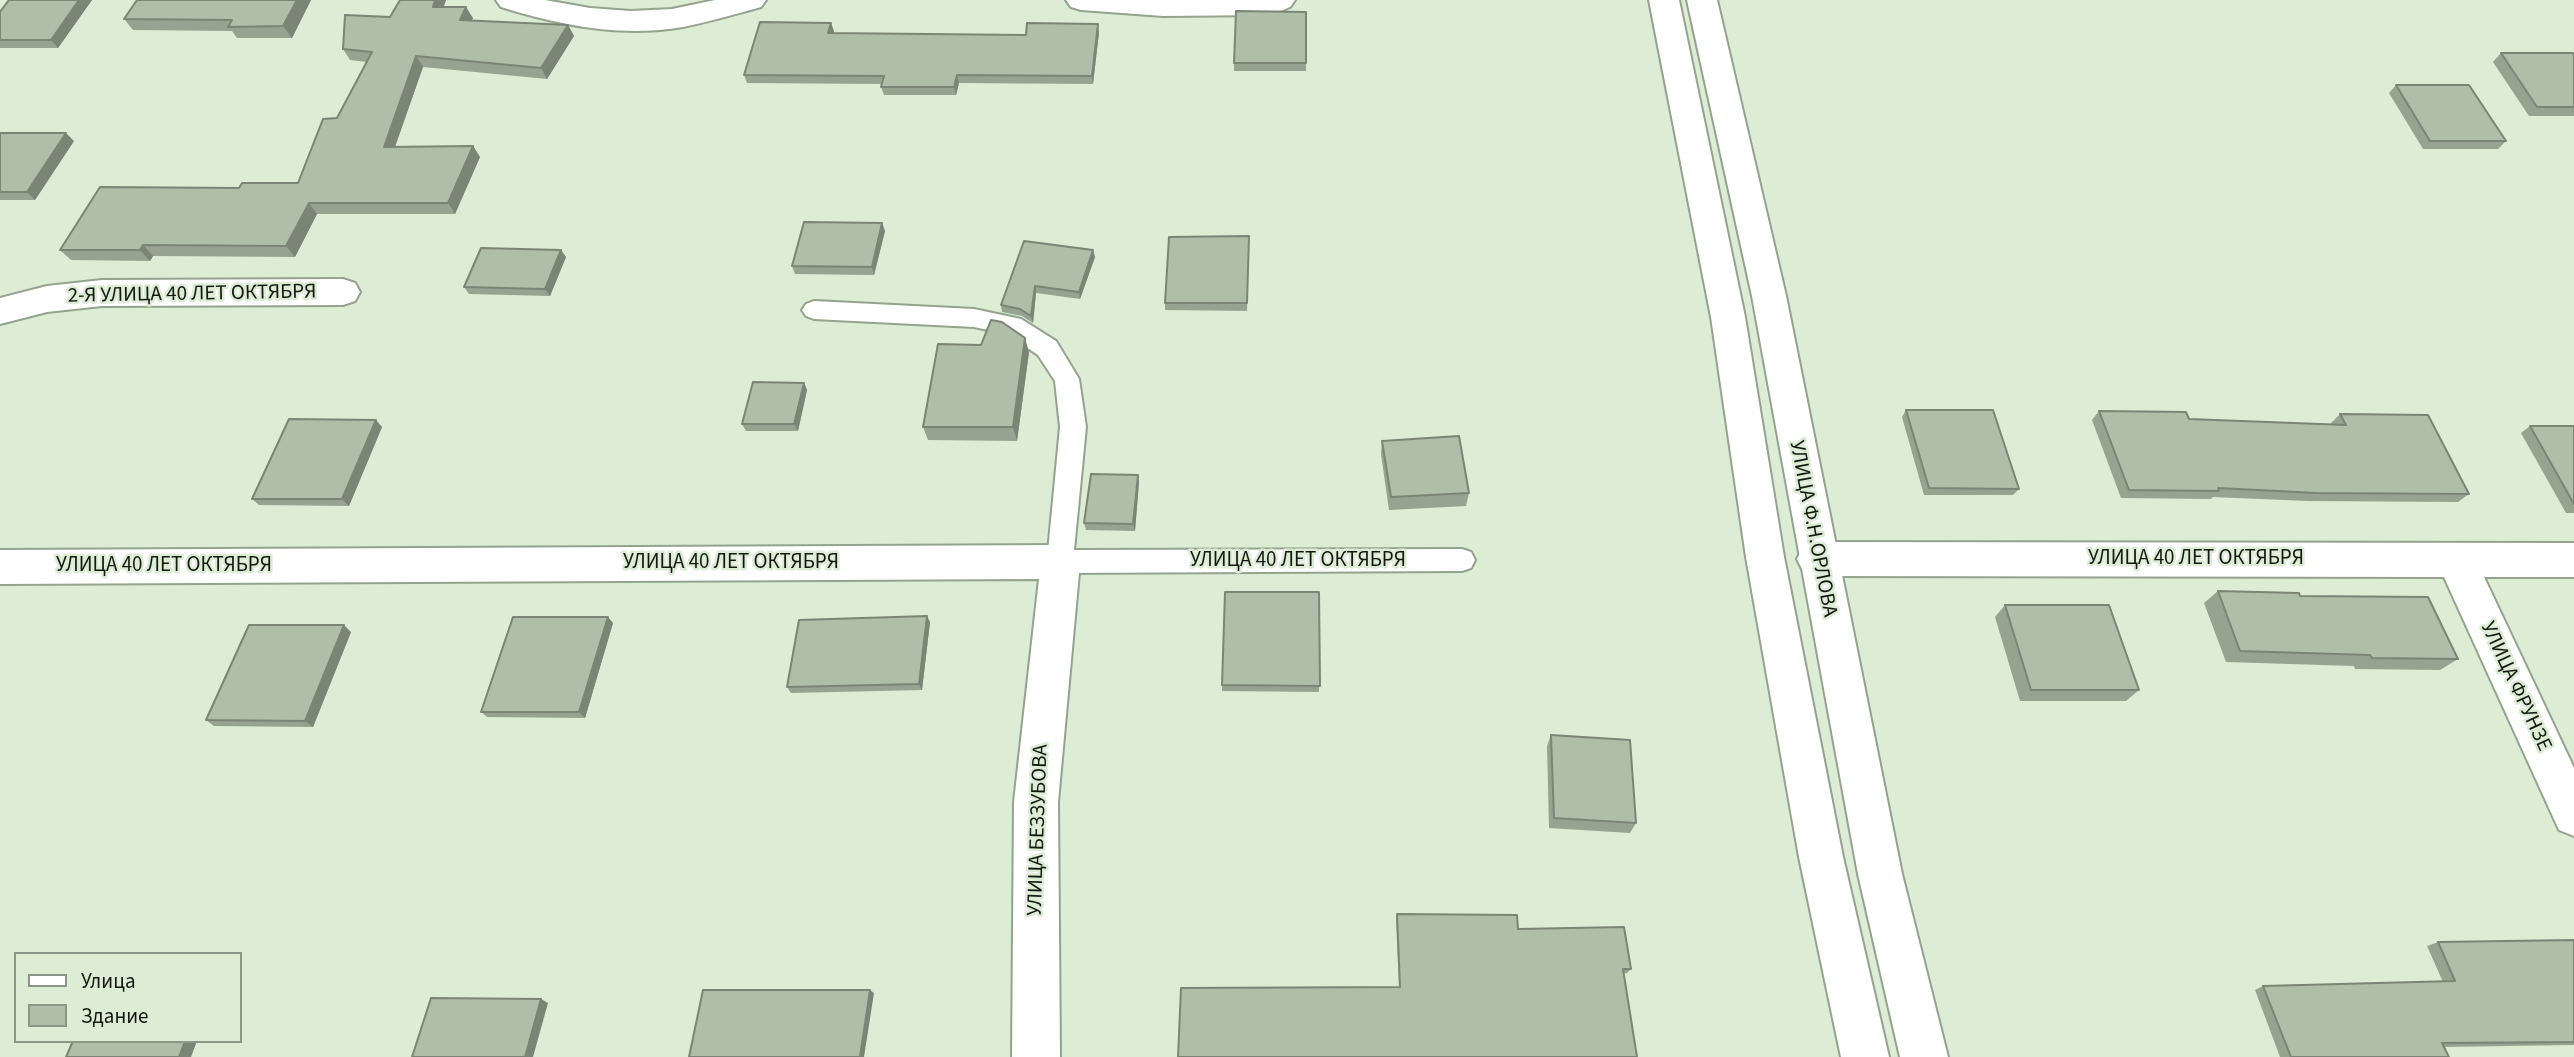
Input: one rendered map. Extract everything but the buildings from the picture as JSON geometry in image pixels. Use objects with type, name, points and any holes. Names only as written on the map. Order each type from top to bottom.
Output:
[{"type":"street","points":[[511,0],[537,9],[595,20],[672,19],[751,0]]},
{"type":"street","points":[[1081,0],[1176,6],[1271,5],[1280,0]]},
{"type":"street","points":[[1664,0],[1728,317],[1765,557],[1818,844],[1865,1057]]},
{"type":"street","name":"УЛИЦА Ф.Н.ОРЛОВА","points":[[1702,0],[1769,296],[1817,559],[1880,874],[1924,1057]]},
{"type":"street","name":"2-Я УЛИЦА 40 ЛЕТ ОКТЯБРЯ","points":[[0,311],[47,299],[103,293],[343,292]]},
{"type":"street","name":"УЛИЦА 40 ЛЕТ ОКТЯБРЯ","points":[[1817,559],[2574,560]]},
{"type":"street","name":"УЛИЦА ФРУНЗЕ","points":[[2456,559],[2574,815]]},
{"type":"street","name":"УЛИЦА 40 ЛЕТ ОКТЯБРЯ","points":[[0,567],[1060,562]]},
{"type":"street","name":"УЛИЦА БЕЗЗУБОВА","points":[[1036,1057],[1036,802],[1060,562]]},
{"type":"lane","points":[[814,310],[974,318],[1013,326],[1047,348],[1068,379],[1073,427],[1060,562]]},
{"type":"lane","name":"УЛИЦА 40 ЛЕТ ОКТЯБРЯ","points":[[1060,562],[1462,560]]}]
